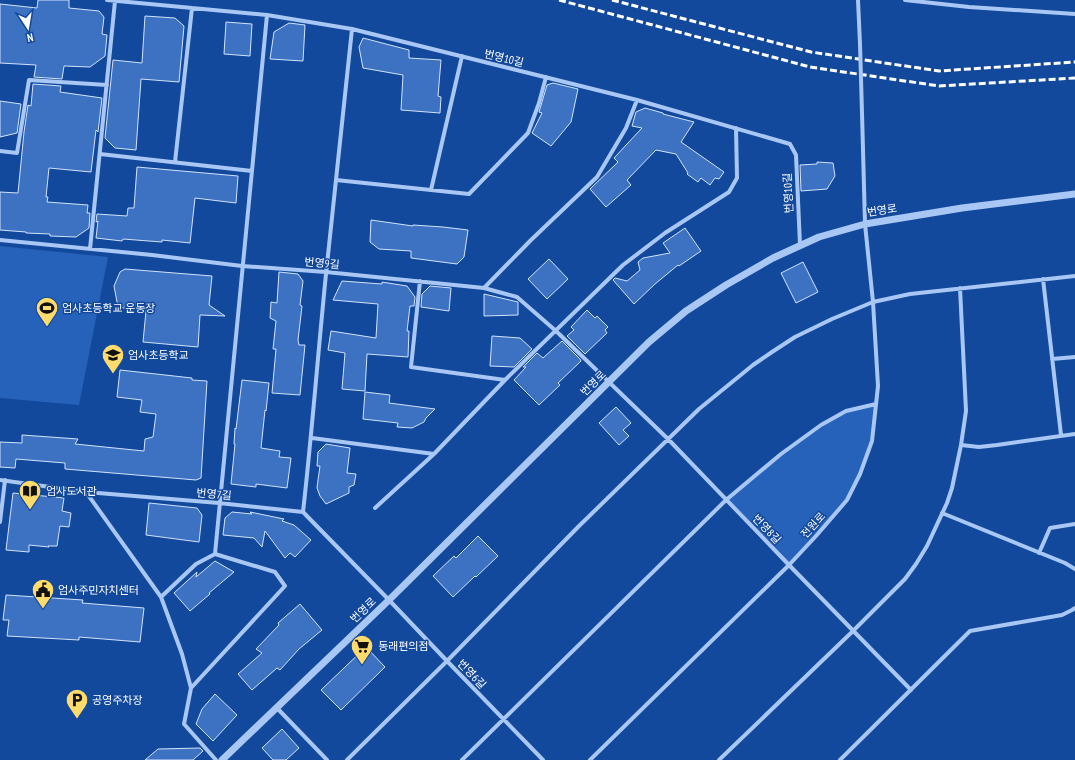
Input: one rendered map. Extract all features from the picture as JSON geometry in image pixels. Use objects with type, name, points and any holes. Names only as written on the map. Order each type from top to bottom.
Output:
[{"type":"street","name":"번영10길","points":[[107,0],[267,15],[352,29],[637,100],[790,144],[796,155],[800,245]]},
{"type":"street","name":"전원로","points":[[590,760],[816,536],[847,500],[860,474],[872,441],[878,386],[873,302],[865,224],[858,0]]},
{"type":"street","points":[[905,0],[1075,14]]},
{"type":"street","points":[[90,249],[115,1]]},
{"type":"street","points":[[175,162],[192,8]]},
{"type":"street","points":[[215,554],[267,15]]},
{"type":"street","points":[[352,29],[326,272],[312,438],[303,512],[389,600]]},
{"type":"street","points":[[431,190],[462,56]]},
{"type":"street","points":[[336,180],[468,194],[528,133],[539,103],[546,77]]},
{"type":"street","points":[[0,151],[17,154],[29,80],[107,85]]},
{"type":"street","points":[[484,288],[531,240],[598,177],[626,128],[637,100]]},
{"type":"street","points":[[375,508],[434,454],[505,380],[624,265],[665,233],[729,192],[737,178],[736,128]]},
{"type":"street","points":[[100,154],[252,171]]},
{"type":"street","name":"번영로","points":[[222,760],[389,600],[649,342],[686,311],[773,258],[820,237],[865,224],[962,208],[1075,194]]},
{"type":"street","name":"번영9길","points":[[0,240],[242,266],[326,272],[484,288],[516,297],[556,331],[609,383]]},
{"type":"street","points":[[347,760],[447,661],[578,527],[699,409],[753,365],[772,352],[807,331],[873,302],[910,294],[1075,276]]},
{"type":"street","points":[[1043,279],[1061,436]]},
{"type":"street","points":[[420,281],[411,368],[505,380]]},
{"type":"street","points":[[719,760],[905,579],[927,546],[947,503],[952,488],[966,411],[960,288]]},
{"type":"street","points":[[1052,360],[1075,357]]},
{"type":"street","name":"번영8길","points":[[609,383],[668,439],[788,565],[911,690]]},
{"type":"street","points":[[462,760],[726,500],[781,454],[821,425],[846,411],[876,404]]},
{"type":"street","points":[[961,445],[979,447],[1075,434]]},
{"type":"street","points":[[312,438],[434,454]]},
{"type":"street","points":[[0,522],[2,480]]},
{"type":"street","name":"번영7길","points":[[2,480],[86,492],[219,503],[303,512]]},
{"type":"street","points":[[86,492],[161,596],[182,654],[191,688],[184,724],[216,760]]},
{"type":"street","points":[[942,513],[1065,563],[1075,569]]},
{"type":"street","points":[[1039,553],[1050,528],[1075,524]]},
{"type":"street","points":[[161,596],[196,564],[215,554],[275,572],[285,586],[191,688]]},
{"type":"street","name":"번영6길","points":[[389,600],[543,760]]},
{"type":"street","points":[[840,760],[970,631],[1062,615],[1075,608]]},
{"type":"street","points":[[277,708],[327,760]]},
{"type":"shaded area","name":"엄사초등학교 운동장","points":[[0,246],[108,257],[79,405],[0,398]]},
{"type":"shaded area","points":[[876,404],[872,441],[847,500],[789,565],[726,500],[781,454],[846,411]]},
{"type":"building","points":[[38,0],[69,0],[69,8],[99,11],[104,17],[102,34],[107,35],[105,56],[90,67],[64,66],[62,79],[34,77],[36,65],[0,63],[0,4],[37,8]]},
{"type":"building","points":[[145,16],[175,18],[184,26],[179,82],[141,79],[136,150],[115,148],[105,138],[113,60],[142,63]]},
{"type":"building","points":[[226,22],[252,24],[250,56],[224,54]]},
{"type":"building","points":[[289,23],[305,25],[303,61],[270,59],[274,32]]},
{"type":"building","points":[[363,38],[409,50],[409,58],[441,60],[438,96],[441,97],[440,113],[401,110],[403,75],[363,68],[359,47]]},
{"type":"building","points":[[553,83],[578,89],[571,122],[551,146],[532,133],[542,113],[539,112],[547,85]]},
{"type":"building","points":[[33,84],[61,86],[60,92],[102,98],[98,132],[96,130],[91,172],[49,168],[46,197],[48,197],[47,202],[88,205],[87,213],[90,213],[89,228],[76,237],[50,236],[50,234],[0,230],[0,192],[18,193],[24,132],[28,105],[31,106]]},
{"type":"building","points":[[0,101],[21,104],[17,133],[0,137]]},
{"type":"building","points":[[645,108],[694,122],[681,142],[724,172],[719,179],[715,178],[710,185],[701,178],[698,182],[687,174],[688,173],[676,154],[656,150],[627,180],[631,185],[606,207],[590,189],[618,162],[614,158],[642,128],[632,126],[636,112]]},
{"type":"building","points":[[817,162],[833,163],[835,176],[827,189],[801,191],[800,165],[817,164]]},
{"type":"building","points":[[137,167],[238,176],[236,203],[195,198],[190,243],[162,240],[162,242],[123,239],[122,241],[96,238],[98,221],[96,222],[97,214],[127,216],[128,208],[134,208]]},
{"type":"building","points":[[371,220],[413,226],[468,230],[464,257],[457,264],[411,258],[411,251],[379,249],[370,242]]},
{"type":"building","points":[[685,228],[701,251],[679,266],[678,265],[634,304],[613,280],[615,278],[627,281],[640,270],[638,262],[643,258],[670,253],[663,243]]},
{"type":"building","points":[[549,259],[568,279],[547,299],[528,279]]},
{"type":"building","points":[[803,262],[818,292],[796,303],[781,273]]},
{"type":"building","points":[[125,269],[212,276],[209,305],[225,316],[200,315],[198,347],[143,342],[146,311],[123,308],[117,302],[114,286],[120,272]]},
{"type":"building","points":[[279,272],[298,274],[303,281],[298,340],[299,345],[305,345],[300,395],[272,393],[276,349],[273,349],[276,321],[270,318],[271,302],[277,303]]},
{"type":"building","points":[[342,281],[382,284],[382,282],[407,286],[415,297],[414,306],[410,306],[407,331],[409,331],[408,357],[367,354],[365,391],[342,389],[345,353],[328,350],[331,331],[376,338],[378,304],[333,300]]},
{"type":"building","points":[[430,286],[451,288],[449,311],[421,307],[422,294]]},
{"type":"building","points":[[484,294],[518,302],[518,315],[484,316]]},
{"type":"building","points":[[587,310],[595,318],[597,316],[608,327],[605,330],[607,333],[585,354],[567,336],[574,330],[571,327]]},
{"type":"building","points":[[492,336],[520,338],[532,349],[514,367],[490,366]]},
{"type":"building","points":[[562,341],[581,361],[558,383],[560,385],[539,405],[514,380],[526,367],[523,367],[537,353],[543,358]]},
{"type":"building","points":[[120,370],[207,381],[201,478],[196,480],[65,469],[65,463],[16,459],[15,468],[0,467],[0,442],[22,443],[22,435],[78,439],[75,444],[144,451],[145,439],[153,437],[156,414],[140,412],[142,400],[117,397]]},
{"type":"building","points":[[242,380],[269,383],[261,448],[280,451],[279,457],[291,458],[287,488],[256,484],[256,487],[231,484],[235,428],[236,429]]},
{"type":"building","points":[[365,392],[390,395],[389,403],[435,409],[424,422],[412,428],[397,427],[398,423],[363,419]]},
{"type":"building","points":[[616,407],[631,423],[623,430],[629,436],[619,445],[599,423]]},
{"type":"building","points":[[326,444],[350,448],[347,473],[356,474],[354,485],[349,487],[349,493],[326,504],[320,496],[317,488],[320,466],[317,466],[318,452]]},
{"type":"building","points":[[13,493],[64,498],[62,511],[71,513],[69,527],[60,526],[57,546],[48,546],[49,547],[29,545],[29,552],[6,550]]},
{"type":"building","points":[[149,503],[197,508],[202,515],[199,542],[146,535]]},
{"type":"building","points":[[232,512],[252,514],[250,512],[284,519],[282,521],[294,525],[311,540],[295,557],[290,553],[285,558],[265,531],[262,547],[254,538],[223,535],[225,518]]},
{"type":"building","points":[[478,536],[498,556],[453,597],[433,576],[454,556],[456,558]]},
{"type":"building","points":[[215,561],[234,572],[190,611],[174,593],[197,572],[196,577]]},
{"type":"building","points":[[6,595],[83,600],[82,603],[144,608],[140,642],[79,637],[79,640],[7,636],[9,620],[3,620]]},
{"type":"building","points":[[300,604],[322,630],[299,649],[280,670],[277,668],[252,690],[238,674],[262,653],[256,649],[279,625],[278,623]]},
{"type":"building","points":[[366,647],[385,667],[341,710],[321,690]]},
{"type":"building","points":[[215,694],[237,715],[213,741],[196,724],[202,709]]},
{"type":"building","points":[[282,729],[299,748],[286,760],[273,760],[262,748]]},
{"type":"building","points":[[200,748],[203,751],[193,760],[145,760],[158,749]]},
{"type":"railway","points":[[559,0],[810,67],[939,86],[1075,78]]},
{"type":"railway","points":[[612,0],[811,52],[939,71],[1075,62]]},
{"type":"place","name":"엄사초등학교 운동장","points":[[47,328]]},
{"type":"place","name":"엄사초등학교","points":[[113,374]]},
{"type":"place","name":"엄사도서관","points":[[30,510]]},
{"type":"place","name":"엄사주민자치센터","points":[[43,610]]},
{"type":"place","name":"동래편의점","points":[[362,666]]},
{"type":"place","name":"공영주차장","points":[[77,720]]}]
